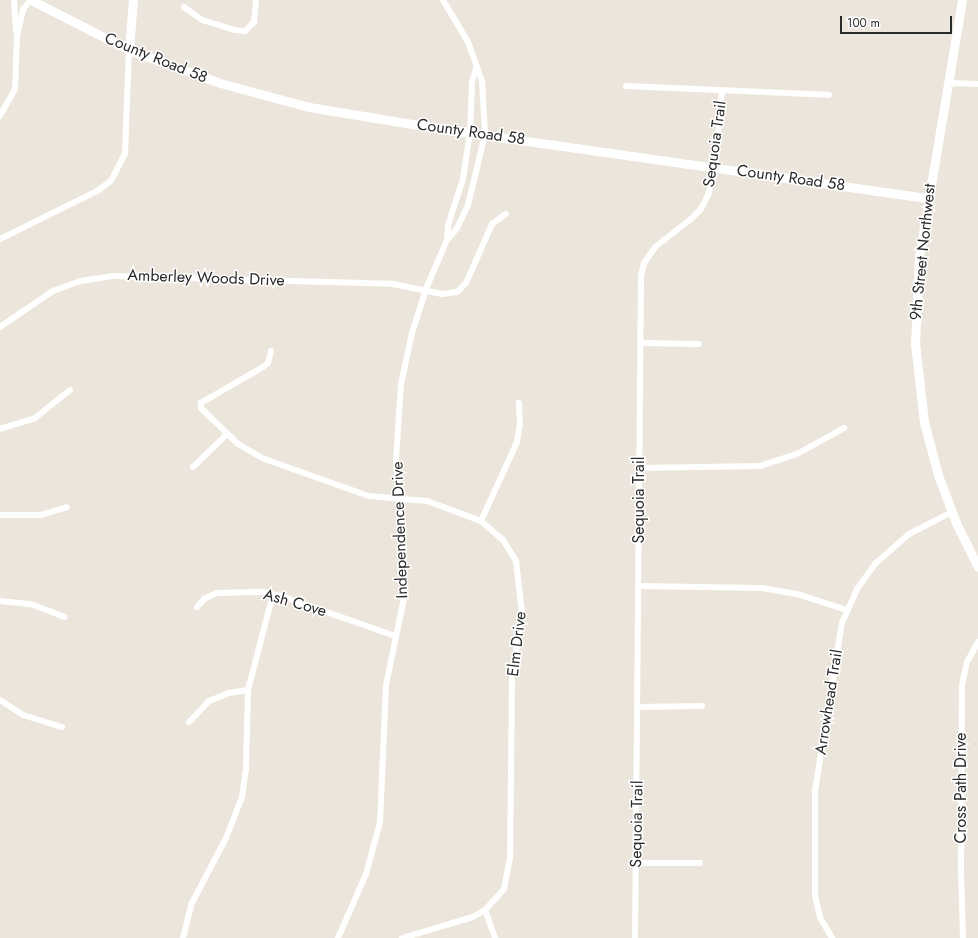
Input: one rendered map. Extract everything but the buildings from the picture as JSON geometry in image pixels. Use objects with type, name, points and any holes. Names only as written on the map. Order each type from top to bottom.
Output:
[{"type":"street","points":[[0,116],[15,90],[17,36],[14,0]]},
{"type":"street","points":[[17,36],[23,9],[31,0]]},
{"type":"street","name":"County Road 58","points":[[31,0],[129,50],[220,83],[295,104],[351,115],[928,198]]},
{"type":"street","points":[[0,239],[98,192],[111,181],[125,152],[129,50],[133,0]]},
{"type":"street","points":[[184,7],[202,20],[246,31],[254,22],[256,0]]},
{"type":"street","name":"Independence Drive","points":[[338,938],[366,874],[380,822],[386,685],[405,593],[396,446],[401,384],[412,332],[426,290],[447,240],[457,228],[468,205],[485,134],[482,81],[476,68],[468,42],[443,0]]},
{"type":"street","name":"9th Street Northwest","points":[[962,0],[928,198],[917,278],[916,358],[927,434],[952,512],[978,567]]},
{"type":"street","name":"Independence Drive","points":[[447,240],[448,225],[463,179],[470,132],[472,82],[476,68]]},
{"type":"street","points":[[948,83],[978,84]]},
{"type":"street","points":[[626,86],[828,96]]},
{"type":"street","name":"Sequoia Trail","points":[[635,938],[640,283],[644,263],[655,247],[701,209],[710,190],[714,167],[722,91]]},
{"type":"street","name":"Amberley Woods Drive","points":[[0,327],[53,291],[81,281],[113,276],[393,284],[442,294],[457,292],[466,283],[492,224],[506,214]]},
{"type":"street","points":[[640,343],[699,344]]},
{"type":"street","name":"Elm Drive","points":[[271,351],[268,362],[263,367],[201,403],[201,408],[226,434],[262,458],[370,496],[431,502],[481,521],[496,532],[514,556],[522,613],[512,676],[510,865],[504,889],[485,910],[463,921],[402,938]]},
{"type":"street","points":[[0,429],[35,418],[70,390]]},
{"type":"street","points":[[481,521],[517,442],[520,424],[519,403]]},
{"type":"street","points":[[639,468],[760,466],[797,454],[844,428]]},
{"type":"street","points":[[193,467],[226,434]]},
{"type":"street","points":[[0,514],[41,514],[67,507]]},
{"type":"street","name":"Arrowhead Trail","points":[[832,938],[820,917],[815,896],[815,791],[829,717],[838,645],[847,610],[865,576],[892,546],[909,534],[952,512]]},
{"type":"street","points":[[638,586],[762,588],[800,595],[847,610]]},
{"type":"street","name":"Ash Cove","points":[[197,607],[204,599],[223,592],[251,591],[273,594],[395,636]]},
{"type":"street","points":[[183,938],[192,903],[226,838],[242,798],[246,767],[248,690],[273,594]]},
{"type":"street","points":[[0,601],[31,604],[65,617]]},
{"type":"street","name":"Cross Path Drive","points":[[963,938],[961,872],[962,685],[967,662],[978,642]]},
{"type":"street","points":[[189,722],[209,701],[229,693],[248,690]]},
{"type":"street","points":[[0,700],[23,715],[62,727]]},
{"type":"street","points":[[637,707],[702,706]]},
{"type":"street","points":[[636,863],[700,863]]},
{"type":"street","points":[[485,910],[495,938]]}]
